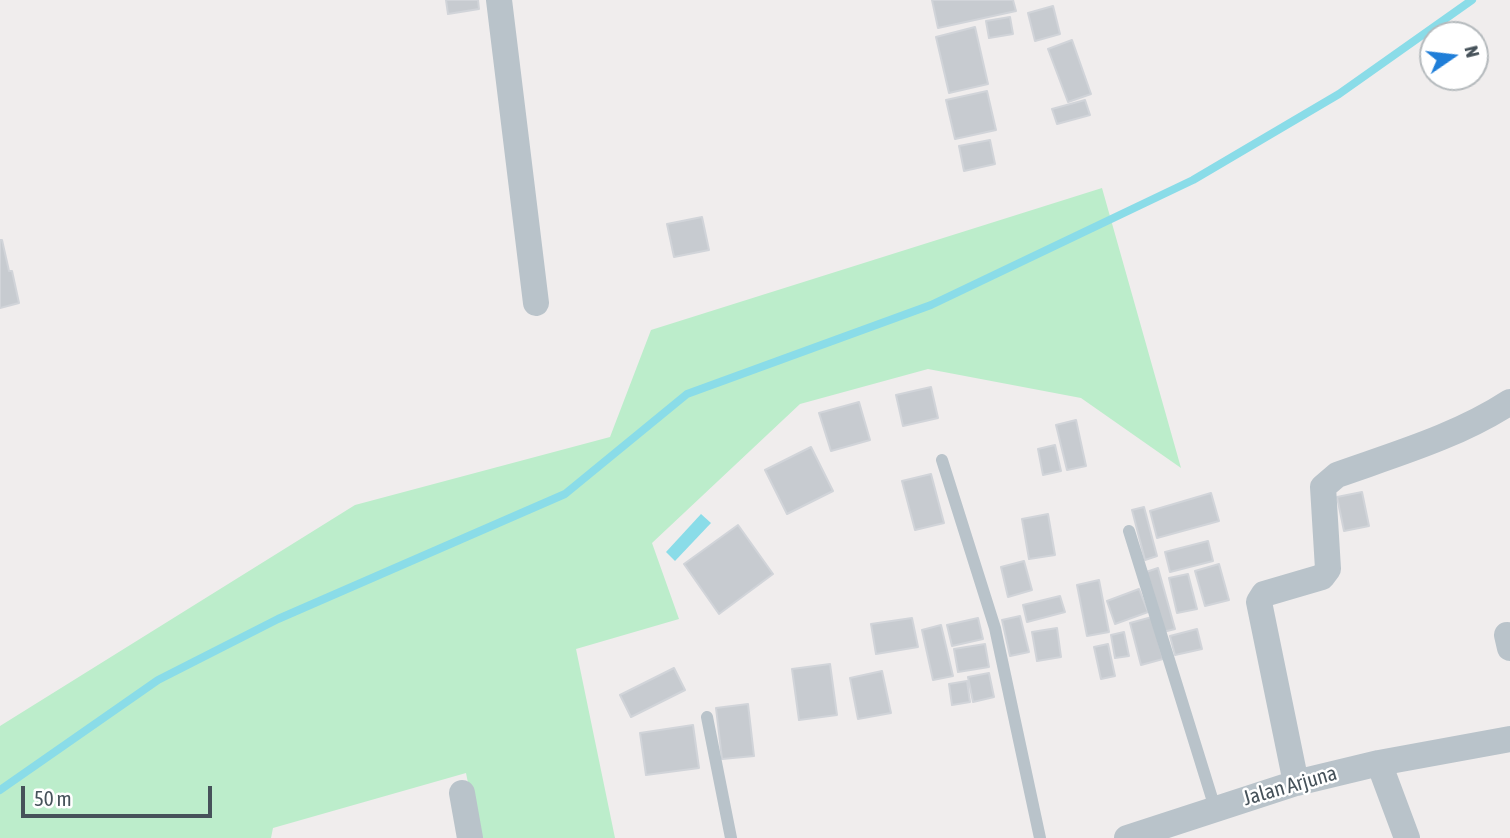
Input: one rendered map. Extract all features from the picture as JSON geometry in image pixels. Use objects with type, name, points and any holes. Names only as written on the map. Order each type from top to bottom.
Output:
[{"type":"street","points":[[499,0],[536,303]]},
{"type":"street","points":[[1296,783],[1259,602],[1264,594],[1322,577],[1328,569],[1323,487],[1337,475],[1446,436],[1510,402]]},
{"type":"street","name":"Jalan Arjuna","points":[[1127,838],[1296,783],[1378,763],[1510,739]]},
{"type":"street","points":[[1378,763],[1407,838]]},
{"type":"street","points":[[462,793],[470,838]]},
{"type":"lane","points":[[942,460],[995,628],[1040,838]]},
{"type":"lane","points":[[1129,531],[1215,808]]},
{"type":"lane","points":[[707,717],[731,838]]},
{"type":"green space","points":[[1102,188],[1181,468],[1081,398],[928,369],[800,404],[652,543],[679,619],[576,649],[615,838],[479,838],[466,773],[273,828],[271,838],[0,838],[0,726],[355,505],[610,437],[651,330]]},
{"type":"water","points":[[701,514],[711,523],[675,561],[666,552]]},
{"type":"building","points":[[446,0],[478,0],[479,9],[448,14]]},
{"type":"building","points":[[932,0],[1013,0],[1016,11],[938,28]]},
{"type":"building","points":[[1053,6],[1060,34],[1035,41],[1028,13]]},
{"type":"building","points":[[1010,17],[1013,34],[989,38],[986,21]]},
{"type":"building","points":[[975,27],[988,84],[949,93],[936,37]]},
{"type":"building","points":[[1072,40],[1091,94],[1068,102],[1048,49]]},
{"type":"building","points":[[987,91],[996,130],[955,139],[946,100]]},
{"type":"building","points":[[1085,100],[1090,115],[1057,124],[1052,109]]},
{"type":"building","points":[[990,140],[995,164],[964,171],[959,146]]},
{"type":"building","points":[[702,217],[709,250],[674,257],[667,224]]},
{"type":"building","points":[[0,240],[9,271],[12,271],[19,303],[0,308]]},
{"type":"building","points":[[931,387],[938,418],[903,426],[896,395]]},
{"type":"building","points":[[859,402],[870,440],[831,451],[819,413]]},
{"type":"building","points":[[1076,420],[1086,466],[1067,470],[1056,425]]},
{"type":"building","points":[[1055,445],[1061,471],[1043,475],[1038,449]]},
{"type":"building","points":[[811,447],[833,491],[787,514],[765,470]]},
{"type":"building","points":[[931,474],[944,523],[915,530],[902,481]]},
{"type":"building","points":[[1362,492],[1369,526],[1344,531],[1337,497]]},
{"type":"building","points":[[1211,493],[1219,521],[1157,538],[1150,511]]},
{"type":"building","points":[[1144,507],[1157,556],[1145,560],[1132,510]]},
{"type":"building","points":[[1048,514],[1055,555],[1029,559],[1022,519]]},
{"type":"building","points":[[738,525],[773,574],[719,614],[684,564]]},
{"type":"building","points":[[1208,541],[1213,561],[1170,572],[1165,552]]},
{"type":"building","points":[[1024,561],[1032,590],[1008,597],[1001,567]]},
{"type":"building","points":[[1219,564],[1229,600],[1205,606],[1195,571]]},
{"type":"building","points":[[1158,568],[1175,629],[1163,632],[1146,572]]},
{"type":"building","points":[[1188,574],[1197,609],[1177,613],[1169,578]]},
{"type":"building","points":[[1099,580],[1109,632],[1087,636],[1077,585]]},
{"type":"building","points":[[1139,589],[1148,612],[1115,624],[1107,601]]},
{"type":"building","points":[[1060,596],[1065,612],[1027,622],[1023,605]]},
{"type":"building","points":[[1020,616],[1029,652],[1010,656],[1002,620]]},
{"type":"building","points":[[1152,617],[1163,659],[1141,665],[1130,623]]},
{"type":"building","points":[[912,618],[918,647],[876,654],[871,624]]},
{"type":"building","points":[[978,618],[983,639],[952,646],[947,625]]},
{"type":"building","points":[[941,625],[953,676],[933,680],[922,630]]},
{"type":"building","points":[[1057,628],[1061,657],[1037,661],[1032,632]]},
{"type":"building","points":[[1197,629],[1202,649],[1175,655],[1170,636]]},
{"type":"building","points":[[1124,632],[1129,656],[1115,658],[1111,635]]},
{"type":"building","points":[[985,644],[989,667],[958,672],[954,649]]},
{"type":"building","points":[[1108,644],[1115,676],[1101,679],[1094,647]]},
{"type":"building","points":[[830,664],[837,715],[799,720],[792,669]]},
{"type":"building","points":[[674,668],[685,690],[631,717],[620,695]]},
{"type":"building","points":[[882,671],[891,713],[858,719],[850,678]]},
{"type":"building","points":[[989,673],[994,697],[973,702],[968,677]]},
{"type":"building","points":[[967,681],[970,702],[952,705],[949,684]]},
{"type":"building","points":[[748,704],[754,756],[722,759],[716,708]]},
{"type":"building","points":[[693,725],[699,768],[646,775],[640,733]]},
{"type":"waterway","points":[[0,790],[158,680],[278,619],[565,494],[687,394],[931,305],[1193,180],[1339,94],[1472,0]]}]
